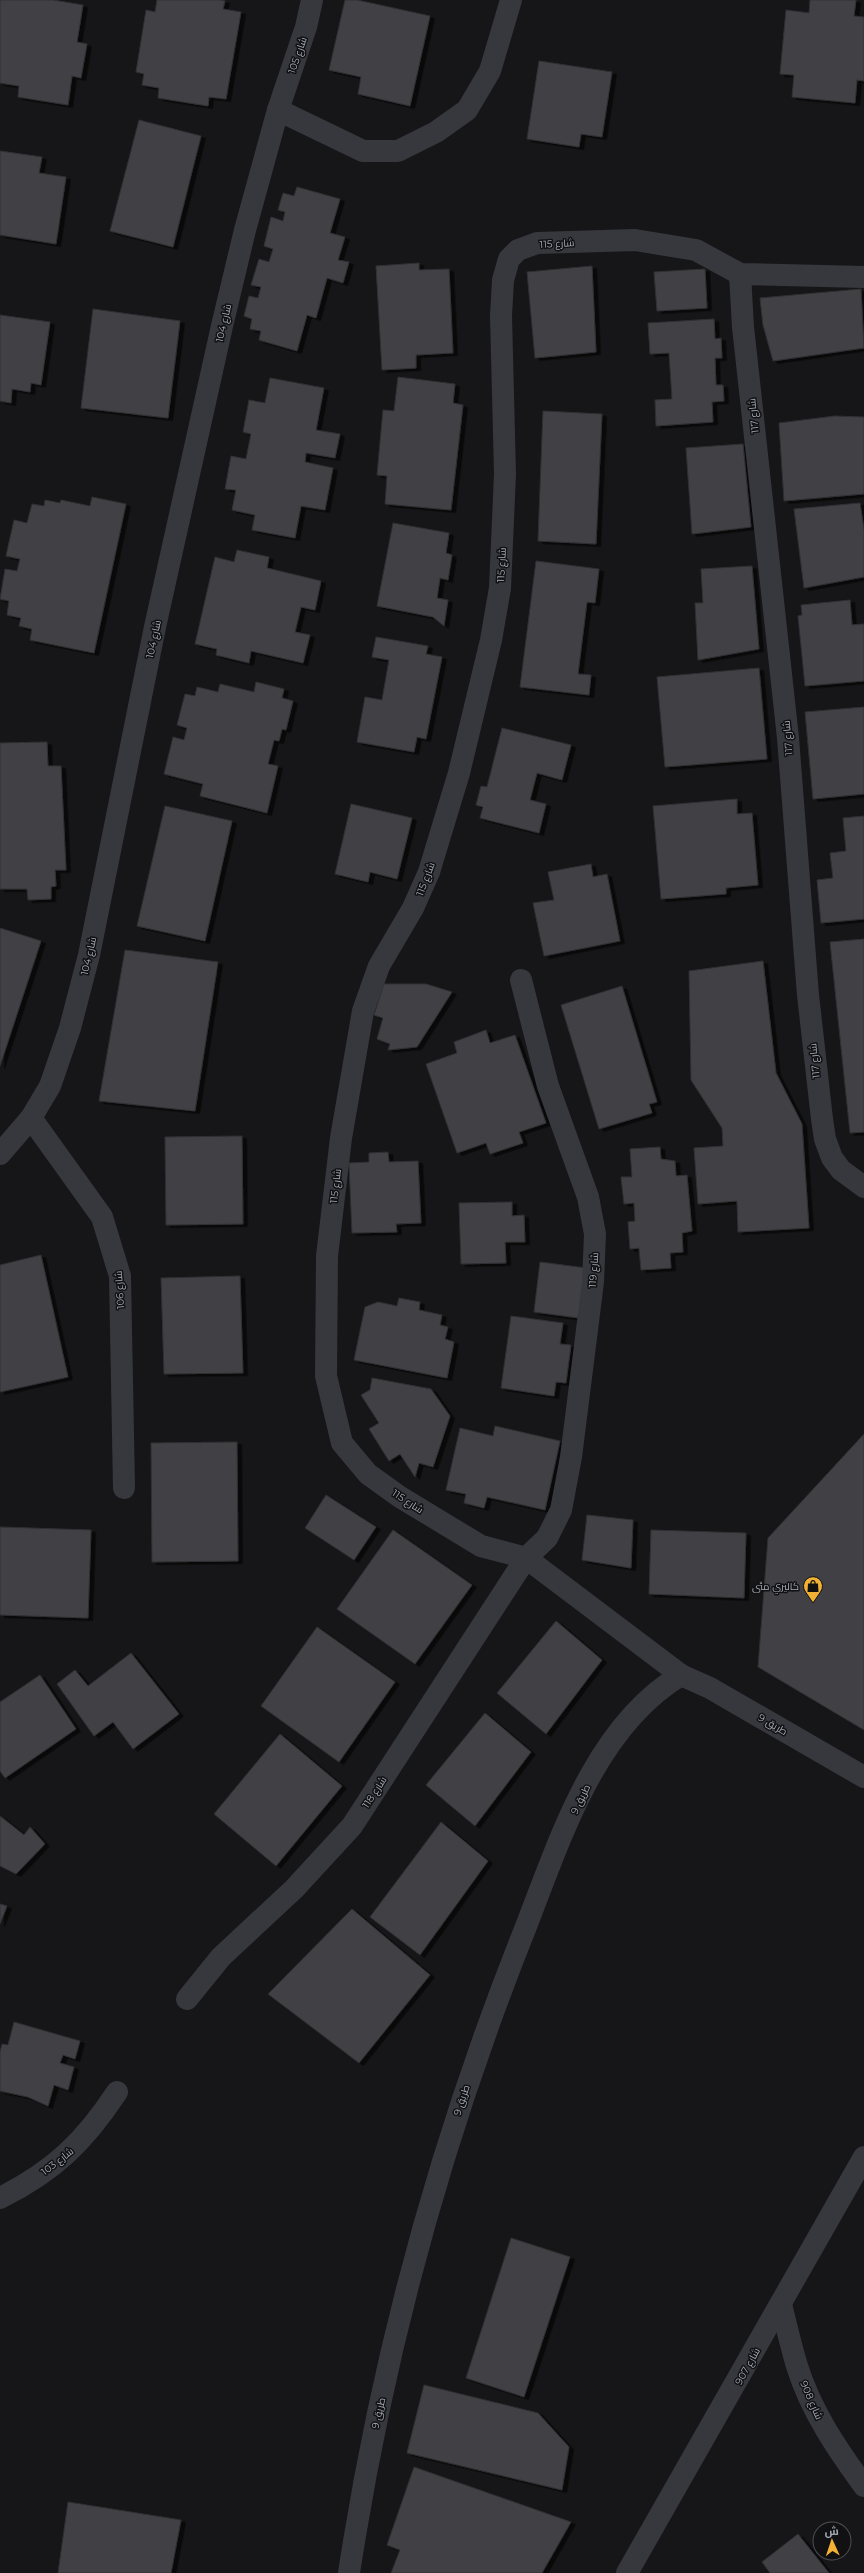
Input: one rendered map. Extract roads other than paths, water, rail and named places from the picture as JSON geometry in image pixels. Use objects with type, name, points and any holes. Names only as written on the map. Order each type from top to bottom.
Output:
[{"type":"street","name":"شارع 105","points":[[278,110],[306,27],[312,0]]},
{"type":"street","points":[[278,110],[363,151],[398,151],[436,132],[467,110],[490,71],[511,0]]},
{"type":"street","name":"شارع 104","points":[[0,1154],[31,1118],[50,1086],[70,1028],[89,955],[155,627],[190,466],[245,230],[278,110]]},
{"type":"street","name":"شارع 115","points":[[681,1675],[526,1558],[481,1546],[400,1497],[368,1474],[342,1443],[326,1376],[326,1288],[327,1256],[350,1076],[363,1011],[379,966],[413,908],[429,872],[459,773],[491,640],[500,588],[504,527],[505,474],[501,316],[503,280],[509,259],[518,250],[537,243],[635,240],[696,250],[740,274],[864,277]]},
{"type":"street","name":"شارع 117","points":[[740,274],[744,335],[788,738],[797,874],[816,1077],[825,1139],[832,1158],[841,1170],[864,1188]]},
{"type":"street","name":"شارع 119","points":[[521,980],[548,1086],[588,1197],[595,1234],[593,1282],[570,1457],[561,1510],[546,1538],[526,1558]]},
{"type":"street","name":"شارع 106","points":[[31,1118],[102,1217],[120,1276],[124,1488]]},
{"type":"street","name":"شارع 118","points":[[187,1999],[221,1957],[294,1889],[352,1826],[526,1558]]},
{"type":"street","name":"9 طريق","points":[[681,1675],[726,1697],[864,1777]]},
{"type":"street","name":"طريق 9","points":[[349,2573],[373,2433],[399,2321],[438,2173],[501,1987],[560,1839],[592,1775],[619,1730],[639,1707],[656,1691],[681,1675]]},
{"type":"street","name":"شارع 103","points":[[0,2198],[24,2186],[71,2152],[94,2126],[117,2092]]},
{"type":"street","name":"شارع 907","points":[[627,2573],[864,2157]]},
{"type":"street","name":"شارع 908","points":[[781,2304],[797,2367],[817,2414],[836,2448],[864,2486]]},
{"type":"place","name":"كاليري متّى","points":[[813,1603]]}]
